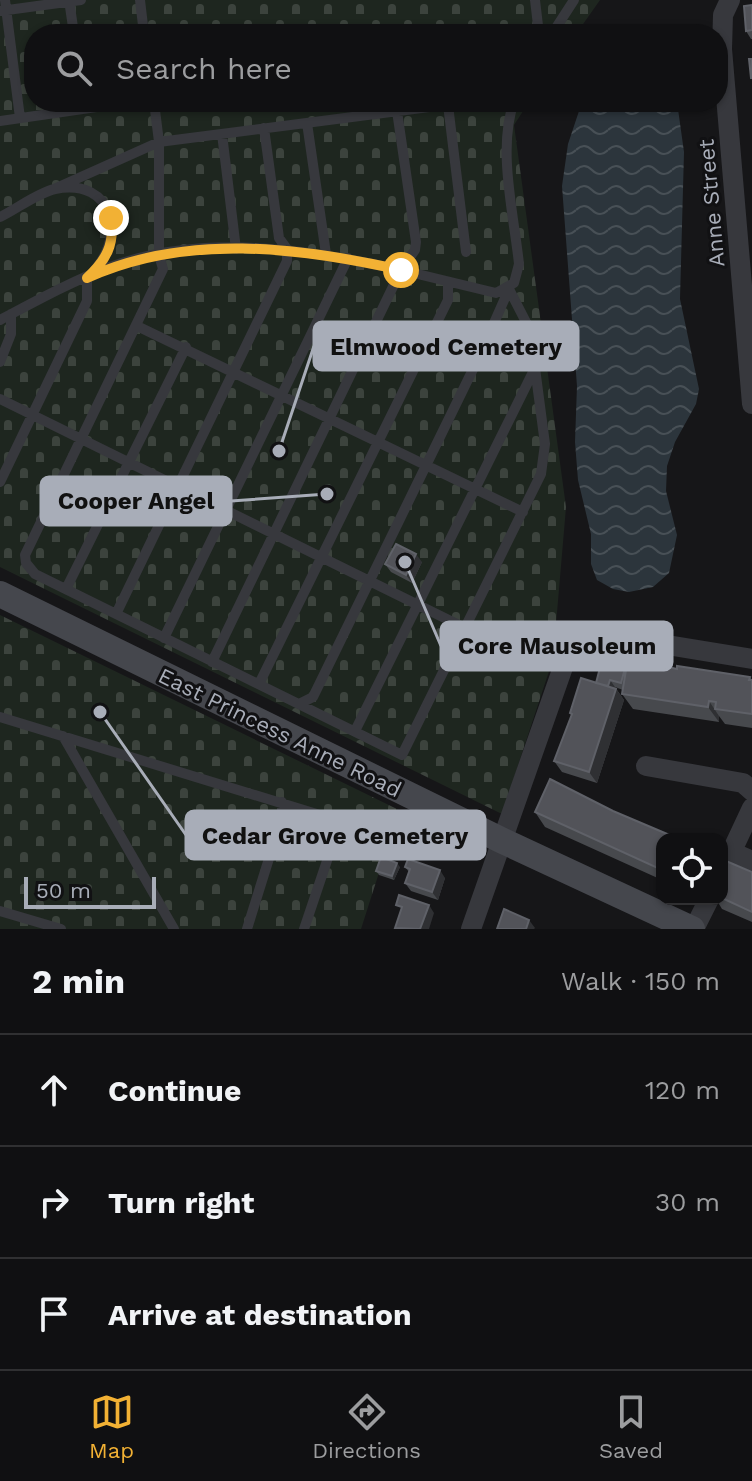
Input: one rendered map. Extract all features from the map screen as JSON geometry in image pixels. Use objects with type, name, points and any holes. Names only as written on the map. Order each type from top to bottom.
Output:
[{"type":"main road","name":"East Princess Anne Road","points":[[0,594],[503,841],[693,929]]},
{"type":"street","name":"Anne Street","points":[[723,24],[730,0]]},
{"type":"street","name":"Anne Street","points":[[727,112],[752,404]]},
{"type":"street","points":[[471,929],[568,653],[587,637],[602,635],[752,659]]},
{"type":"street","points":[[646,766],[743,783],[752,791]]},
{"type":"street","points":[[728,860],[752,808]]},
{"type":"street","points":[[732,852],[752,861]]},
{"type":"street","points":[[693,929],[706,905]]},
{"type":"lane","points":[[140,0],[143,24]]},
{"type":"lane","points":[[535,0],[538,24]]},
{"type":"lane","points":[[558,24],[574,0]]},
{"type":"lane","points":[[20,118],[4,7],[73,1],[74,24]]},
{"type":"lane","points":[[0,121],[49,112]]},
{"type":"lane","points":[[155,112],[159,142],[159,255],[163,269],[84,440],[25,555],[29,569],[402,755],[541,474],[545,455],[528,326],[509,289]]},
{"type":"lane","points":[[0,217],[159,142],[390,112]]},
{"type":"lane","points":[[212,662],[416,242],[397,112]]},
{"type":"lane","points":[[449,112],[466,252]]},
{"type":"lane","points":[[301,703],[313,697],[519,264],[506,142],[510,112]]},
{"type":"lane","points":[[307,123],[326,254]]},
{"type":"lane","points":[[116,614],[287,261],[287,249],[279,238],[264,128]]},
{"type":"lane","points":[[222,134],[236,249]]},
{"type":"lane","points":[[0,482],[87,301],[87,278],[105,260],[111,247],[111,218],[107,208],[83,191],[54,189]]},
{"type":"lane","points":[[0,320],[112,266],[159,255],[236,249],[287,249],[326,254],[496,293],[509,289]]},
{"type":"lane","points":[[164,638],[348,258]]},
{"type":"lane","points":[[259,684],[448,300],[448,282]]},
{"type":"lane","points":[[0,362],[11,334],[11,314]]},
{"type":"lane","points":[[137,326],[523,512]]},
{"type":"lane","points":[[66,589],[186,347]]},
{"type":"lane","points":[[355,731],[535,368]]},
{"type":"lane","points":[[0,399],[467,629]]},
{"type":"lane","points":[[0,717],[333,819],[338,828],[304,929]]},
{"type":"lane","points":[[63,736],[174,929]]},
{"type":"lane","points":[[247,929],[282,817],[282,802]]},
{"type":"lane","points":[[0,911],[61,929]]},
{"type":"green space","points":[[0,0],[600,0],[583,24],[24,24],[24,112],[522,112],[514,125],[566,507],[553,659],[502,814],[0,567]]},
{"type":"green space","points":[[0,615],[399,810],[361,929],[0,929]]},
{"type":"water","points":[[579,112],[678,112],[684,152],[680,299],[699,389],[696,404],[675,442],[667,466],[666,491],[677,535],[669,573],[653,587],[629,592],[613,589],[597,580],[591,564],[591,534],[578,480],[575,442],[577,386],[562,186],[568,144]]},
{"type":"building","points":[[752,5],[752,30],[746,31],[744,6]]},
{"type":"building","points":[[396,544],[416,554],[406,575],[385,564]]},
{"type":"building","points":[[628,658],[677,669],[677,666],[750,677],[752,714],[715,709],[716,702],[709,701],[708,707],[622,694]]},
{"type":"building","points":[[602,660],[625,668],[621,683],[610,680],[608,686],[596,683]]},
{"type":"building","points":[[581,678],[616,689],[589,772],[554,761],[572,714]]},
{"type":"building","points":[[550,779],[665,833],[656,833],[656,867],[535,812]]},
{"type":"building","points":[[381,857],[397,863],[392,876],[376,871]]},
{"type":"building","points":[[408,859],[440,870],[432,892],[405,883],[410,869],[405,867]]},
{"type":"building","points":[[728,862],[752,872],[752,912],[728,901]]},
{"type":"building","points":[[399,895],[429,905],[420,929],[395,928],[402,907],[396,905]]},
{"type":"building","points":[[504,909],[529,920],[526,929],[497,929]]},
{"type":"place","name":"Elmwood Cemetery","points":[[279,451]]},
{"type":"place","name":"Cooper Angel","points":[[327,494]]},
{"type":"place","name":"Core Mausoleum","points":[[405,562]]},
{"type":"place","name":"Cedar Grove Cemetery","points":[[100,712]]},
{"type":"route","points":[[111,218],[111,247],[105,260],[87,278],[112,266],[159,255],[272,248],[326,254],[401,270]]}]
